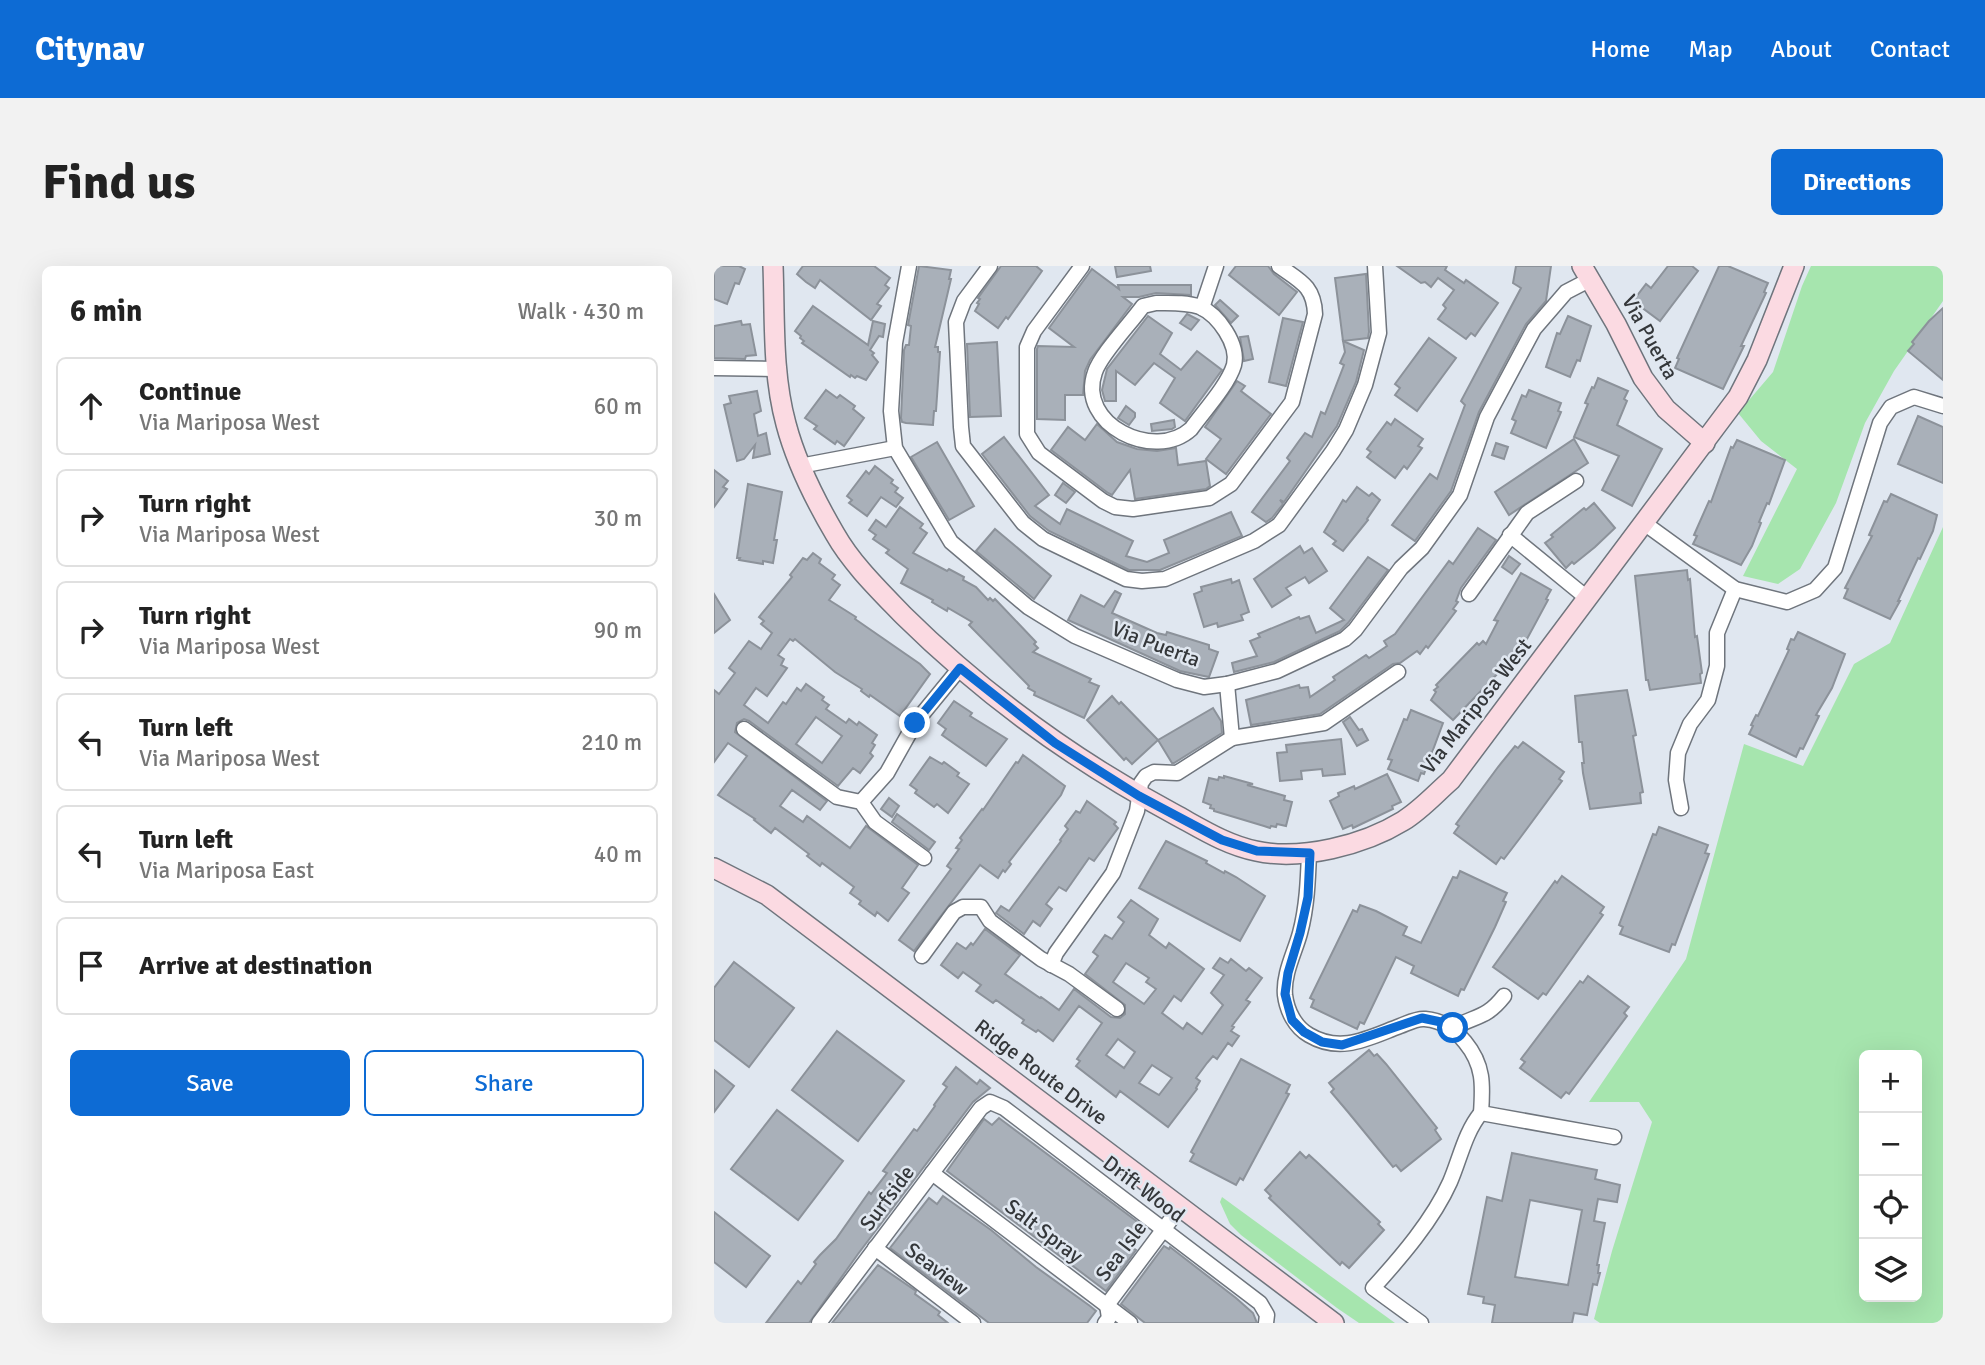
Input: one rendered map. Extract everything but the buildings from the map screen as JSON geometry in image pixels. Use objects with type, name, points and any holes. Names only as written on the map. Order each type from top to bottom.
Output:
[{"type":"street","name":"Via Mariposa West","points":[[773,266],[776,369],[786,423],[800,466],[837,537],[877,589],[960,668],[1055,743],[1139,796],[1222,840],[1257,851],[1310,853],[1364,840],[1386,831],[1427,803],[1451,780],[1738,397],[1757,360],[1794,266]]},
{"type":"street","name":"Via Puerta","points":[[909,266],[895,343],[891,411],[895,448],[951,542],[1028,607],[1075,636],[1177,680],[1204,687],[1277,671],[1345,639],[1355,629],[1401,568],[1422,548],[1460,495],[1487,417],[1534,329],[1587,272],[1643,379],[1666,409],[1705,443]]},
{"type":"street","points":[[990,266],[964,301],[957,322],[964,446],[1023,523],[1043,539],[1126,579],[1142,581],[1165,579],[1254,541],[1279,525],[1333,452],[1346,430],[1365,385],[1379,333],[1375,266]]},
{"type":"street","points":[[1082,266],[1034,331],[1027,347],[1027,434],[1039,453],[1103,501],[1115,507],[1133,509],[1209,498],[1231,484],[1292,402],[1315,314],[1314,300],[1310,288],[1279,266]]},
{"type":"street","points":[[1202,308],[1216,266]]},
{"type":"street","points":[[1166,303],[1202,308],[1224,328],[1235,357],[1228,377],[1191,429],[1178,437],[1139,441],[1100,416],[1093,397],[1094,373],[1143,306],[1166,303]]},
{"type":"street","points":[[714,368],[776,369]]},
{"type":"street","points":[[1644,523],[1735,589],[1787,602],[1815,590],[1835,568],[1880,423],[1891,407],[1914,397],[1943,406]]},
{"type":"street","points":[[800,466],[895,448]]},
{"type":"street","points":[[1469,594],[1527,513],[1576,481]]},
{"type":"street","points":[[1510,535],[1587,598]]},
{"type":"street","points":[[1681,808],[1676,780],[1678,753],[1690,724],[1708,700],[1717,666],[1717,633],[1735,589]]},
{"type":"street","points":[[861,803],[887,773],[915,723],[960,668]]},
{"type":"street","points":[[1051,965],[1056,953],[1113,873],[1128,836],[1141,783],[1146,776],[1154,772],[1177,773],[1231,738],[1324,723],[1398,672]]},
{"type":"street","points":[[1227,684],[1231,738]]},
{"type":"street","points":[[744,729],[837,797],[861,803],[875,822],[924,858]]},
{"type":"street","points":[[1310,853],[1308,897],[1285,994],[1292,1020],[1304,1032],[1322,1042],[1342,1045],[1422,1018],[1441,1022],[1453,1028],[1473,1052],[1484,1082],[1481,1112],[1472,1123],[1449,1184],[1410,1246],[1373,1288],[1421,1323]]},
{"type":"street","name":"Ridge Route Drive","points":[[714,868],[767,895],[1334,1323]]},
{"type":"street","points":[[922,956],[954,912],[972,905],[981,907],[990,921],[1117,1009]]},
{"type":"street","points":[[1453,1028],[1483,1017],[1504,996]]},
{"type":"street","name":"Surfside","points":[[819,1323],[981,1108],[990,1102]]},
{"type":"street","name":"Drift Wood","points":[[990,1102],[1004,1108],[1261,1303],[1266,1319]]},
{"type":"street","points":[[1481,1112],[1614,1137]]},
{"type":"street","name":"Salt Spray","points":[[932,1173],[1130,1323]]},
{"type":"street","name":"Sea Isle","points":[[1105,1323],[1109,1318],[1107,1305],[1181,1206]]},
{"type":"street","name":"Seaview","points":[[875,1248],[973,1323]]},
{"type":"green space","points":[[1811,266],[1943,266],[1943,301],[1894,371],[1865,423],[1836,503],[1800,569],[1778,584],[1743,576],[1797,469],[1761,441],[1738,413],[1773,372]]},
{"type":"green space","points":[[1943,527],[1943,1323],[1600,1323],[1594,1319],[1652,1122],[1639,1102],[1589,1102],[1686,959],[1744,744],[1803,766],[1854,664],[1890,643]]},
{"type":"green space","points":[[1222,1197],[1395,1323],[1359,1323],[1337,1308],[1241,1235],[1230,1224],[1220,1202]]},
{"type":"route","points":[[915,723],[960,668],[1055,743],[1139,796],[1222,840],[1257,851],[1310,853],[1308,897],[1285,994],[1292,1020],[1304,1032],[1322,1042],[1342,1045],[1422,1018],[1453,1028]]}]
